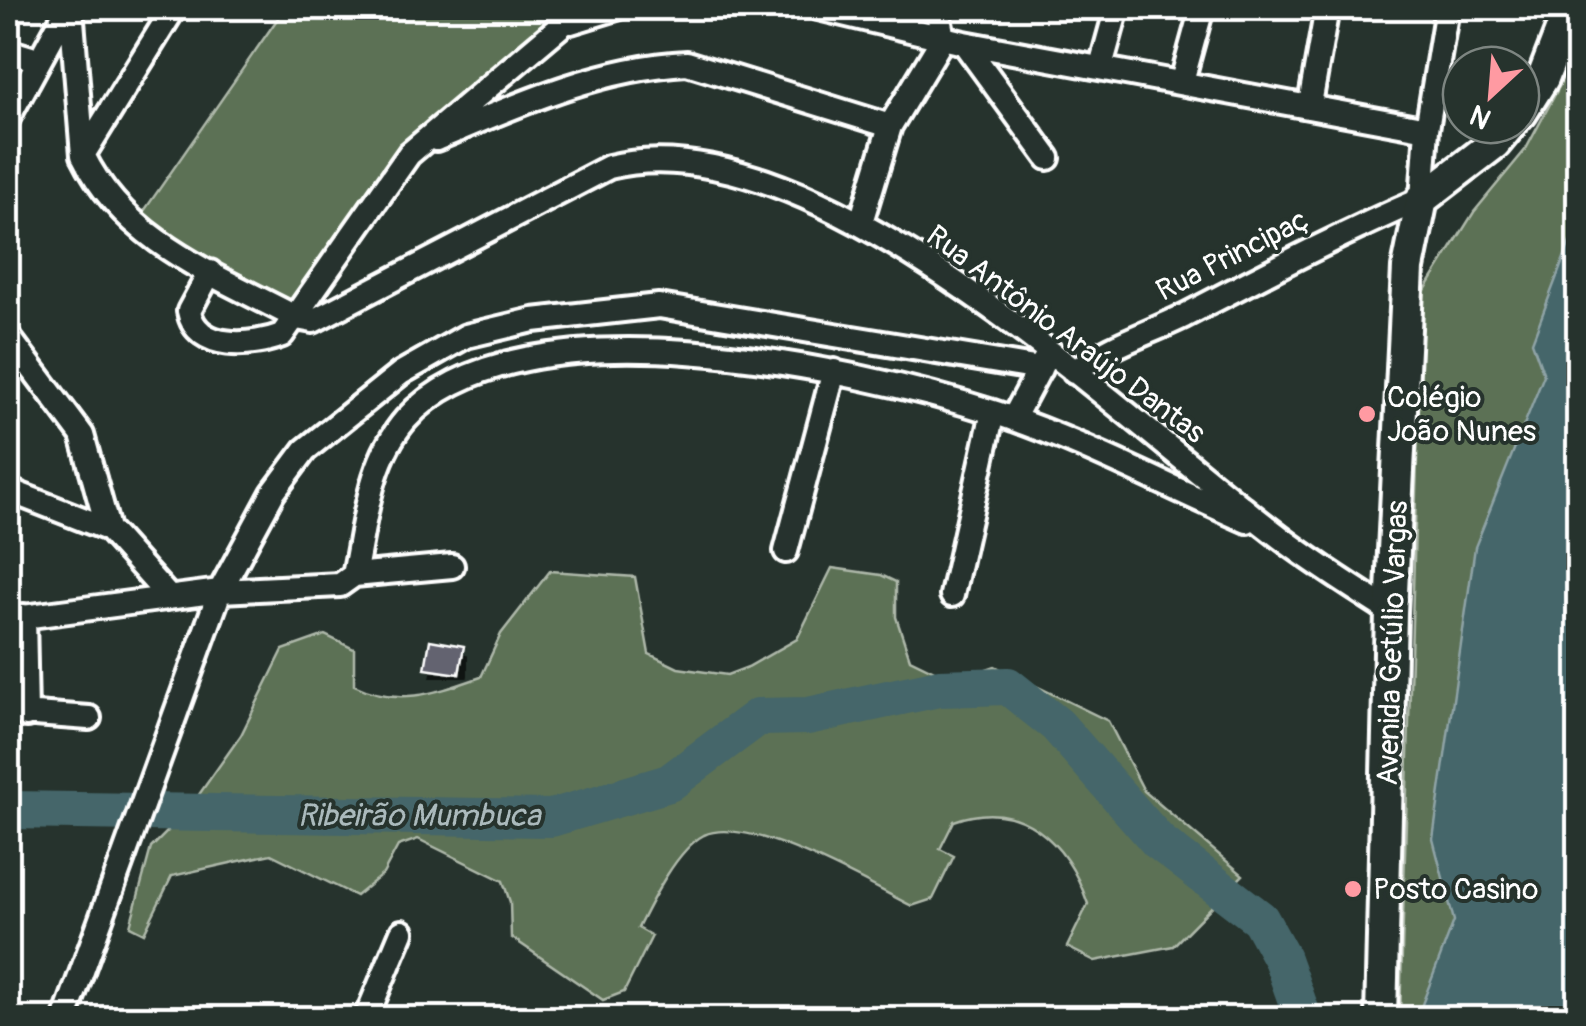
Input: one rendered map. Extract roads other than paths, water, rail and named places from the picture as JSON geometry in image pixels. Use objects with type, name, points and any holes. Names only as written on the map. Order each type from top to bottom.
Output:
[{"type":"main road","points":[[1541,81],[1570,8]]},
{"type":"main road","name":"Avenida Getúlio Vargas","points":[[1381,1018],[1391,612],[1408,268],[1422,199],[1489,145]]},
{"type":"main road","name":"Avenida Getúlio Vargas","points":[[1408,268],[1448,200],[1494,145]]},
{"type":"street","points":[[8,118],[70,8]]},
{"type":"street","points":[[70,8],[83,156],[108,196],[133,226],[296,318],[415,148],[582,8]]},
{"type":"street","points":[[83,156],[174,8]]},
{"type":"street","points":[[563,24],[617,8]]},
{"type":"street","points":[[818,8],[953,41],[1310,104],[1427,129]]},
{"type":"street","points":[[937,8],[953,41],[1048,158]]},
{"type":"street","points":[[1102,66],[1117,8]]},
{"type":"street","points":[[1182,82],[1202,8]]},
{"type":"street","points":[[1310,104],[1328,8]]},
{"type":"street","points":[[1422,199],[1427,129],[1447,8]]},
{"type":"street","points":[[860,222],[890,126],[953,41]]},
{"type":"street","points":[[8,50],[38,60]]},
{"type":"street","points":[[415,148],[520,104],[654,64],[728,73],[890,126]]},
{"type":"street","name":"Rua Antônio Araújo Dantas","points":[[210,272],[190,311],[194,324],[210,337],[236,344],[264,342],[282,335],[296,318],[318,321],[608,166],[636,160],[724,167],[860,222],[954,278],[1044,362],[1074,372],[1275,534],[1391,612]]},
{"type":"street","name":"Rua Principaç","points":[[1074,372],[1108,347],[1180,318],[1312,246],[1422,199]]},
{"type":"street","points":[[66,1018],[220,590],[273,493],[305,450],[400,374],[466,336],[532,320],[659,306],[1044,362],[1003,416],[952,595]]},
{"type":"street","points":[[8,336],[82,435],[108,529],[168,596]]},
{"type":"street","points":[[354,575],[376,472],[386,447],[406,419],[432,396],[476,371],[633,349],[730,356],[834,371],[1003,416],[1275,534]]},
{"type":"street","points":[[786,551],[834,371]]},
{"type":"street","points":[[8,490],[108,529]]},
{"type":"street","points":[[89,718],[17,713],[16,617],[220,590],[330,589],[354,575],[452,566]]},
{"type":"street","points":[[366,1018],[402,932]]},
{"type":"water","points":[[1578,221],[1578,1008],[1524,1018],[1424,1018],[1421,1007],[1454,921],[1433,839],[1475,547],[1544,375],[1532,342]]},
{"type":"waterway","name":"Ribeirão Mumbuca","points":[[8,810],[551,818],[669,783],[758,717],[808,716],[939,688],[1008,686],[1057,725],[1158,841],[1260,919],[1282,959],[1303,1018]]},
{"type":"place","name":"Colégio João Nunes","points":[[1367,414]]},
{"type":"place","name":"Posto Casino","points":[[1353,889]]}]
